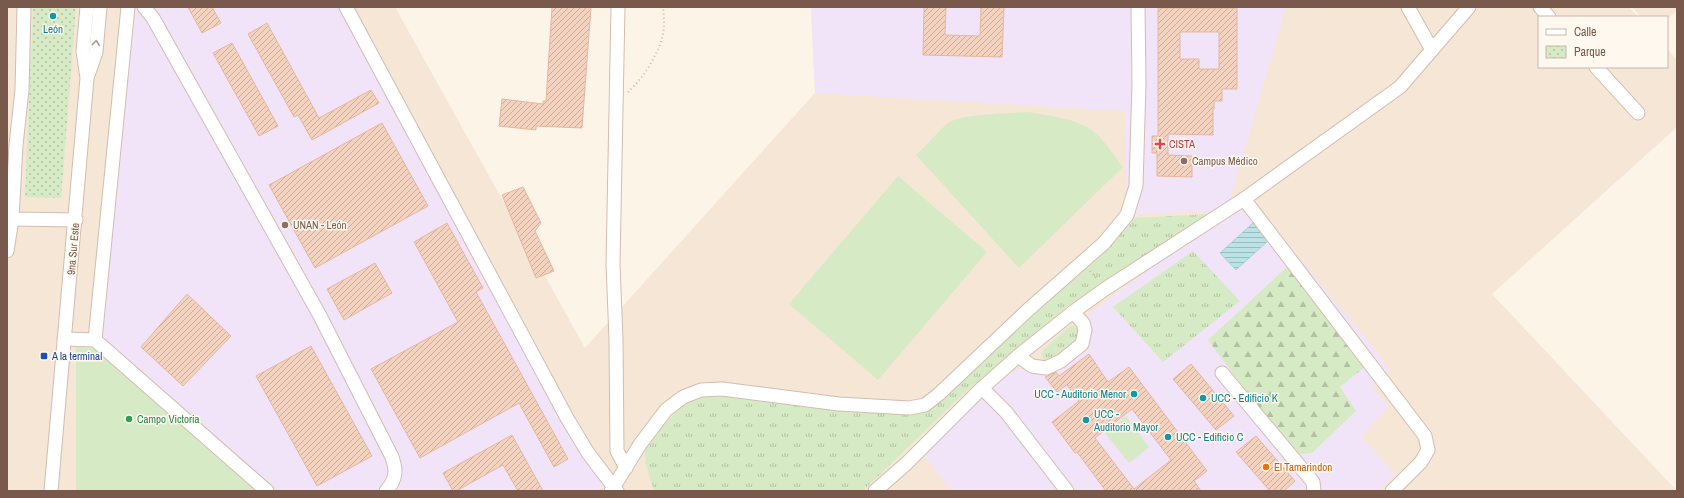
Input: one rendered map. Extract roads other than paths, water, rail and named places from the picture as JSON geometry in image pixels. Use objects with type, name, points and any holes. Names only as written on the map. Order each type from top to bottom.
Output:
[{"type":"street","points":[[7,251],[12,219],[12,144],[22,90],[24,7]]},
{"type":"street","name":"9na Sur Este","points":[[51,491],[76,220],[87,78],[83,51],[87,7]]},
{"type":"street","points":[[87,78],[96,52],[100,7]]},
{"type":"street","points":[[95,340],[128,7]]},
{"type":"street","points":[[144,7],[153,18],[319,314],[392,457],[396,468],[395,478],[386,491]]},
{"type":"street","points":[[346,7],[567,418],[588,453],[614,490],[641,443],[666,410],[684,397],[701,390],[722,389],[839,404],[909,408],[925,405],[939,394],[1029,309],[1104,243],[1127,215],[1136,186],[1139,83],[1138,7]]},
{"type":"street","points":[[618,7],[613,264],[616,340],[617,451],[626,468]]},
{"type":"street","points":[[1408,7],[1432,50]]},
{"type":"street","points":[[875,491],[907,463],[982,388],[1018,356],[1073,312],[1105,289],[1244,199],[1400,87],[1470,7]]},
{"type":"street","points":[[1540,7],[1548,16]]},
{"type":"street","points":[[1597,68],[1638,113]]},
{"type":"street","points":[[1244,199],[1425,436],[1428,450],[1421,462],[1392,491]]},
{"type":"street","points":[[12,219],[76,220]]},
{"type":"street","points":[[1018,356],[1032,366],[1046,368],[1061,362],[1082,344],[1085,330],[1083,323],[1073,312]]},
{"type":"street","points":[[64,339],[95,340],[267,491]]},
{"type":"street","points":[[1222,373],[1313,482],[1314,491]]},
{"type":"street","points":[[982,388],[1006,412],[1067,491]]},
{"type":"water","points":[[1253,223],[1269,240],[1236,270],[1220,253]]},
{"type":"place","name":"León","points":[[53,16]]},
{"type":"place","name":"CISTA","points":[[1160,144]]},
{"type":"place","name":"Campus Médico","points":[[1184,161]]},
{"type":"place","name":"UNAN - León","points":[[285,225]]},
{"type":"place","name":"A la terminal","points":[[44,356]]},
{"type":"place","name":"UCC - Auditorio Menor","points":[[1134,394]]},
{"type":"place","name":"UCC - Edificio K","points":[[1203,398]]},
{"type":"place","name":"Campo Victoria","points":[[129,419]]},
{"type":"place","name":"UCC - Auditorio Mayor","points":[[1086,420]]},
{"type":"place","name":"UCC - Edificio C","points":[[1168,437]]},
{"type":"place","name":"El Tamarindon","points":[[1266,467]]}]
